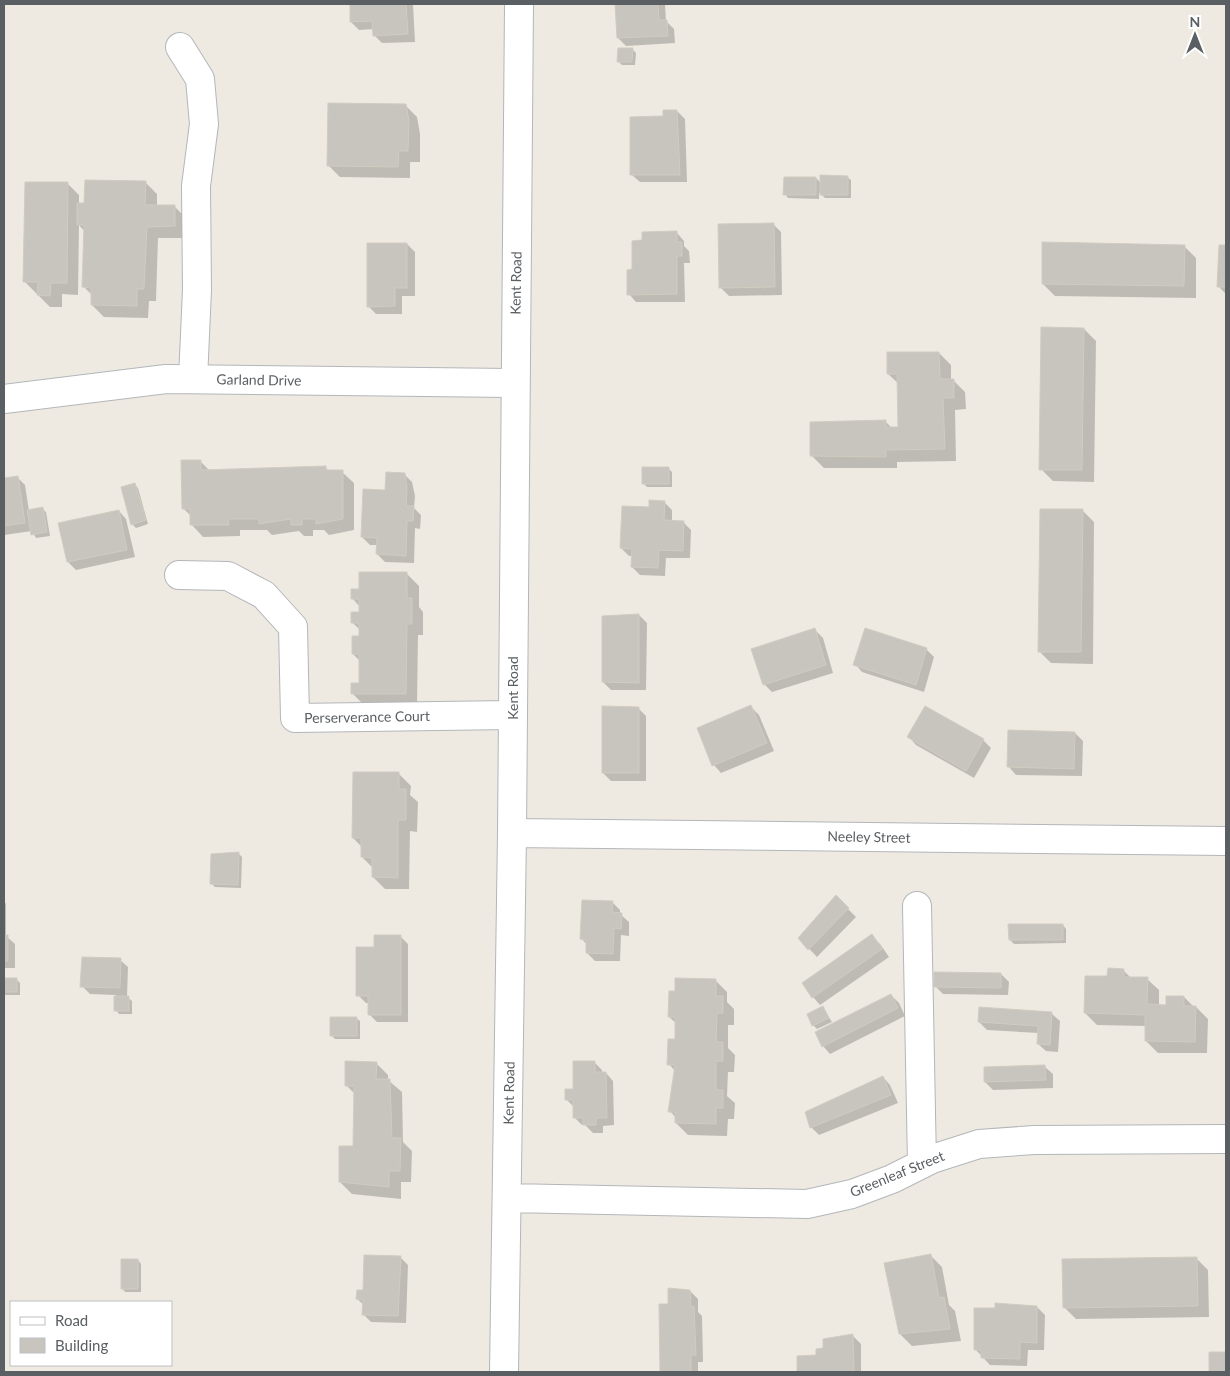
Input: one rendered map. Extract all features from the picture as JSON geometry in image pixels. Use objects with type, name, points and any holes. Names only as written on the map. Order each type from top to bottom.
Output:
[{"type":"street","name":"Kent Road","points":[[504,1372],[508,1198],[519,4]]},
{"type":"street","points":[[180,47],[200,79],[204,124],[196,186],[197,290],[193,379]]},
{"type":"street","name":"Garland Drive","points":[[4,399],[166,379],[515,383]]},
{"type":"street","name":"Perserverance Court","points":[[179,575],[228,576],[264,595],[293,627],[295,718],[513,715]]},
{"type":"street","name":"Neeley Street","points":[[512,833],[1226,841]]},
{"type":"street","points":[[917,906],[922,1164]]},
{"type":"street","name":"Greenleaf Street","points":[[508,1198],[807,1204],[852,1194],[892,1179],[932,1159],[979,1144],[1025,1140],[1226,1139]]},
{"type":"building","points":[[350,4],[406,4],[408,34],[373,36],[372,21],[350,22]]},
{"type":"building","points":[[615,4],[658,4],[659,20],[667,20],[668,36],[617,38]]},
{"type":"building","points":[[618,48],[633,48],[632,62],[617,62]]},
{"type":"building","points":[[328,103],[406,104],[409,121],[408,151],[399,151],[398,167],[327,166]]},
{"type":"building","points":[[663,110],[677,110],[680,175],[630,175],[630,117],[663,116]]},
{"type":"building","points":[[820,175],[848,176],[848,195],[820,195]]},
{"type":"building","points":[[784,177],[816,177],[816,195],[783,195]]},
{"type":"building","points":[[85,180],[146,181],[145,205],[175,205],[175,226],[147,227],[144,289],[137,289],[137,306],[91,305],[91,288],[82,287],[84,225],[77,225],[77,203],[84,203]]},
{"type":"building","points":[[25,182],[68,182],[67,283],[51,283],[50,296],[37,295],[38,282],[23,282]]},
{"type":"building","points":[[774,223],[775,287],[719,288],[718,224]]},
{"type":"building","points":[[677,231],[677,242],[682,242],[682,256],[677,256],[677,294],[627,295],[627,270],[632,269],[632,241],[642,240],[642,232]]},
{"type":"building","points":[[1042,242],[1185,245],[1184,286],[1042,284]]},
{"type":"building","points":[[367,243],[407,243],[407,288],[395,288],[395,306],[367,307]]},
{"type":"building","points":[[1219,245],[1226,245],[1226,287],[1217,287]]},
{"type":"building","points":[[1041,327],[1084,328],[1082,470],[1039,470]]},
{"type":"building","points":[[887,352],[939,352],[940,379],[954,379],[954,398],[943,398],[945,449],[886,450],[886,457],[810,456],[810,422],[886,420],[886,427],[898,427],[897,374],[887,374]]},
{"type":"building","points":[[181,460],[201,460],[201,470],[326,466],[326,470],[343,470],[343,519],[316,524],[316,519],[302,519],[302,525],[291,525],[291,519],[259,524],[259,519],[228,519],[229,525],[190,525],[190,509],[182,509]]},
{"type":"building","points":[[642,467],[669,467],[669,484],[642,484]]},
{"type":"building","points":[[386,472],[405,473],[407,488],[406,506],[414,506],[413,521],[407,521],[406,556],[376,554],[377,538],[361,537],[363,489],[385,490]]},
{"type":"building","points":[[18,476],[25,523],[4,526],[4,478]]},
{"type":"building","points":[[135,483],[146,520],[131,525],[121,487]]},
{"type":"building","points":[[649,500],[665,501],[664,520],[684,521],[683,551],[659,550],[658,568],[631,567],[632,549],[620,548],[622,506],[649,507]]},
{"type":"building","points":[[43,507],[47,532],[31,535],[27,510]]},
{"type":"building","points":[[1040,509],[1083,509],[1081,652],[1038,652]]},
{"type":"building","points":[[119,510],[127,550],[67,562],[58,523]]},
{"type":"building","points":[[359,572],[407,572],[407,598],[412,598],[412,624],[407,624],[406,694],[351,694],[351,683],[359,683],[359,654],[352,654],[352,636],[359,636],[359,623],[351,623],[351,612],[359,612],[359,599],[351,599],[351,589],[359,589]]},
{"type":"building","points":[[639,614],[639,683],[602,682],[602,616]]},
{"type":"building","points":[[815,628],[826,665],[763,685],[751,649]]},
{"type":"building","points":[[865,628],[927,648],[916,685],[853,665]]},
{"type":"building","points":[[751,705],[767,743],[712,766],[697,728]]},
{"type":"building","points":[[602,706],[639,707],[639,773],[602,773]]},
{"type":"building","points":[[925,706],[984,739],[966,771],[907,737]]},
{"type":"building","points":[[1008,730],[1075,732],[1074,769],[1007,767]]},
{"type":"building","points":[[353,772],[399,772],[399,789],[406,789],[406,820],[398,820],[398,878],[372,877],[372,858],[361,857],[361,838],[352,838]]},
{"type":"building","points":[[239,852],[238,885],[210,884],[211,854]]},
{"type":"building","points":[[836,895],[849,908],[808,950],[798,938]]},
{"type":"building","points":[[582,900],[613,901],[612,912],[622,913],[621,929],[614,928],[613,954],[586,953],[586,940],[580,939]]},
{"type":"building","points":[[1008,924],[1063,924],[1063,940],[1009,940]]},
{"type":"building","points":[[872,934],[882,949],[812,998],[802,983]]},
{"type":"building","points":[[4,935],[8,935],[8,961],[4,961]]},
{"type":"building","points":[[374,935],[401,935],[401,1015],[368,1015],[368,996],[356,996],[356,947],[374,947]]},
{"type":"building","points":[[82,957],[121,958],[120,988],[80,987]]},
{"type":"building","points":[[1108,968],[1124,969],[1124,977],[1148,977],[1147,1004],[1166,1005],[1166,996],[1184,996],[1184,1006],[1196,1006],[1195,1042],[1145,1041],[1145,1015],[1084,1013],[1085,976],[1107,976]]},
{"type":"building","points":[[934,972],[1001,973],[1001,988],[934,987]]},
{"type":"building","points":[[4,978],[17,978],[17,992],[4,992]]},
{"type":"building","points":[[675,978],[716,979],[716,996],[723,996],[723,1013],[717,1013],[716,1042],[723,1042],[723,1061],[716,1061],[716,1090],[723,1090],[723,1108],[716,1108],[716,1124],[675,1123],[675,1112],[668,1112],[675,1065],[667,1065],[668,1039],[675,1039],[675,1017],[668,1017],[669,991],[675,991]]},
{"type":"building","points":[[891,994],[898,1008],[822,1047],[815,1032]]},
{"type":"building","points":[[114,996],[129,996],[129,1011],[114,1011]]},
{"type":"building","points":[[823,1006],[829,1018],[812,1026],[807,1014]]},
{"type":"building","points":[[979,1007],[1052,1012],[1050,1045],[1037,1044],[1038,1026],[978,1022]]},
{"type":"building","points":[[330,1017],[357,1017],[357,1036],[330,1036]]},
{"type":"building","points":[[345,1061],[377,1062],[376,1079],[390,1079],[392,1138],[401,1138],[400,1171],[389,1171],[389,1187],[339,1182],[339,1146],[353,1146],[354,1086],[345,1086]]},
{"type":"building","points":[[573,1061],[595,1061],[595,1072],[606,1072],[607,1118],[596,1118],[596,1125],[583,1125],[583,1118],[573,1118],[573,1100],[565,1100],[565,1089],[573,1089]]},
{"type":"building","points":[[1045,1065],[1046,1080],[984,1082],[984,1067]]},
{"type":"building","points":[[883,1076],[891,1095],[810,1128],[805,1112]]},
{"type":"building","points":[[931,1254],[939,1298],[944,1297],[950,1329],[899,1334],[884,1263]]},
{"type":"building","points":[[364,1255],[401,1256],[398,1316],[362,1315],[363,1300],[356,1299],[357,1290],[363,1290]]},
{"type":"building","points":[[1197,1257],[1198,1306],[1063,1308],[1062,1259]]},
{"type":"building","points":[[121,1259],[138,1259],[138,1289],[121,1289]]},
{"type":"building","points":[[668,1288],[690,1290],[691,1307],[694,1306],[696,1355],[691,1355],[691,1372],[660,1372],[659,1304],[668,1304]]},
{"type":"building","points":[[995,1303],[1037,1306],[1037,1343],[1020,1342],[1020,1359],[981,1358],[981,1350],[974,1350],[974,1308],[995,1308]]},
{"type":"building","points":[[853,1334],[854,1372],[797,1372],[797,1356],[816,1355],[816,1349],[823,1348],[823,1339]]},
{"type":"building","points":[[1209,1352],[1226,1352],[1226,1372],[1209,1372]]}]
